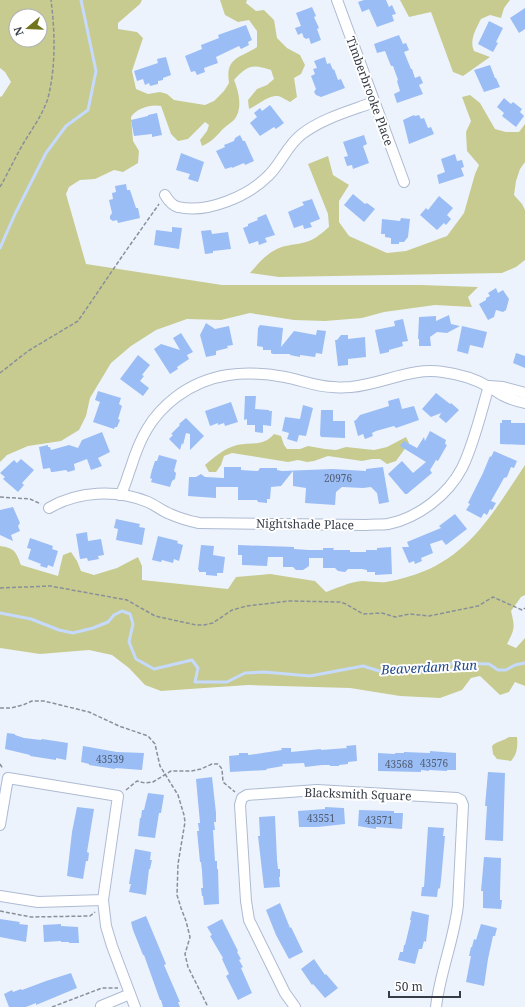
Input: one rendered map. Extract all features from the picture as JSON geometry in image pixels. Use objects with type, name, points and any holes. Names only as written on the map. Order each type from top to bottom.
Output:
[{"type":"street","name":"Timberbrooke Place","points":[[337,0],[404,182]]},
{"type":"street","points":[[165,196],[171,203],[178,207],[194,208],[229,201],[250,190],[269,176],[290,146],[312,127],[374,102]]},
{"type":"street","points":[[120,495],[126,485],[136,450],[147,426],[156,415],[175,397],[197,384],[206,380],[230,374],[253,373],[286,377],[332,388],[369,384],[409,373],[430,371],[443,372],[489,386],[502,395],[525,403]]},
{"type":"street","points":[[489,386],[503,386],[525,393]]},
{"type":"street","name":"Nightshade Place","points":[[49,508],[58,503],[82,495],[120,495],[142,500],[170,514],[199,523],[387,524],[397,521],[427,506],[439,496],[454,479],[462,468],[489,386]]},
{"type":"street","points":[[0,825],[8,778],[118,796],[100,900],[127,995],[135,1007]]},
{"type":"street","name":"Blacksmith Square","points":[[242,798],[247,795],[317,790],[458,798],[461,800],[463,805],[458,905],[436,1007]]},
{"type":"street","points":[[242,798],[240,805],[248,920],[285,993],[295,1007]]},
{"type":"street","points":[[0,896],[38,902],[100,900]]},
{"type":"street","points":[[101,1007],[127,995]]},
{"type":"path","points":[[0,187],[48,98],[54,54],[54,22],[51,0]]},
{"type":"path","points":[[0,373],[28,351],[78,322],[165,196]]},
{"type":"path","points":[[0,497],[30,499],[49,508]]},
{"type":"path","points":[[0,588],[50,586],[127,600],[155,616],[204,626],[213,623],[238,607],[289,601],[340,602],[362,614],[382,613],[395,617],[410,614],[429,616],[445,614],[462,608],[478,606],[493,597],[522,610],[525,614]]},
{"type":"path","points":[[0,708],[11,708],[32,701],[44,701],[89,712],[119,726],[148,736],[155,744],[160,766],[178,795],[185,822],[179,858],[177,895],[190,937],[185,954],[188,968],[208,1007]]},
{"type":"path","points":[[118,796],[137,781],[145,783],[154,782],[171,771],[191,771],[202,769],[212,764],[218,764],[222,769],[223,782],[242,798]]},
{"type":"path","points":[[0,911],[31,917],[90,916],[98,910],[100,900]]},
{"type":"path","points":[[52,1007],[102,988],[114,987],[120,989],[127,995]]},
{"type":"green space","points":[[0,0],[142,0],[140,4],[118,23],[118,29],[137,32],[143,38],[132,71],[136,89],[148,94],[160,92],[167,94],[174,100],[205,105],[214,101],[224,91],[229,83],[229,68],[235,59],[257,47],[257,31],[249,20],[238,22],[225,15],[220,0],[247,0],[246,3],[256,11],[264,10],[274,20],[277,38],[287,48],[300,55],[305,65],[301,74],[294,78],[297,97],[290,102],[280,96],[274,96],[249,109],[248,100],[257,89],[267,85],[274,79],[271,70],[251,67],[243,71],[234,80],[239,100],[237,116],[214,138],[202,146],[200,140],[207,131],[209,125],[205,122],[188,139],[178,141],[171,134],[161,106],[149,106],[137,111],[131,117],[133,141],[139,151],[138,163],[123,172],[114,170],[95,179],[80,180],[69,187],[66,194],[86,264],[222,285],[421,285],[478,287],[468,297],[472,307],[435,305],[384,312],[362,318],[325,321],[294,320],[250,313],[221,320],[187,319],[156,330],[131,346],[111,363],[90,398],[86,416],[79,430],[61,441],[28,446],[7,455],[0,462],[0,97],[11,82],[5,72],[0,68]]},
{"type":"green space","points":[[400,0],[510,0],[504,8],[501,18],[490,15],[481,19],[472,43],[474,51],[490,57],[463,76],[453,72],[431,12],[409,17]]},
{"type":"green space","points":[[470,95],[480,103],[495,129],[506,132],[519,132],[525,124],[525,162],[520,169],[516,181],[514,195],[525,210],[525,260],[516,267],[502,273],[279,277],[250,273],[271,252],[285,246],[310,241],[329,227],[328,214],[308,164],[328,156],[333,175],[349,185],[339,201],[339,222],[349,236],[387,253],[406,251],[447,236],[464,213],[479,165],[467,151],[466,132],[471,121],[462,97]]},
{"type":"green space","points":[[274,434],[281,436],[287,449],[300,449],[308,446],[336,450],[346,447],[374,450],[387,447],[406,437],[409,443],[396,461],[387,464],[380,459],[362,461],[328,456],[314,461],[307,462],[298,460],[288,462],[232,453],[224,456],[221,465],[216,472],[209,472],[205,465],[228,448],[242,444],[266,441]]},
{"type":"green space","points":[[525,465],[525,595],[521,597],[511,611],[514,628],[507,644],[516,648],[525,638],[525,686],[515,682],[509,692],[500,695],[480,676],[471,678],[462,690],[440,698],[400,696],[350,688],[248,685],[161,691],[145,685],[129,668],[112,655],[89,650],[40,654],[0,648],[0,546],[12,549],[18,557],[21,565],[58,576],[63,555],[71,552],[81,571],[94,575],[117,568],[138,557],[142,566],[142,580],[228,589],[236,577],[270,574],[315,581],[326,592],[344,585],[362,581],[389,582],[428,570],[446,560],[476,533],[502,500]]},
{"type":"green space","points":[[509,737],[517,737],[515,756],[511,761],[497,759],[493,754],[492,746]]},
{"type":"building","points":[[364,0],[386,0],[389,7],[392,5],[396,14],[392,15],[394,21],[377,27],[369,9],[362,12],[358,2]]},
{"type":"building","points":[[312,7],[316,16],[314,17],[319,28],[317,29],[321,40],[311,44],[309,38],[304,38],[302,33],[298,35],[295,28],[301,26],[296,13]]},
{"type":"building","points":[[525,8],[525,29],[519,33],[510,18]]},
{"type":"building","points":[[489,21],[503,28],[493,52],[478,44]]},
{"type":"building","points":[[246,25],[252,40],[248,42],[249,45],[241,49],[239,46],[216,57],[218,63],[204,68],[205,72],[197,75],[195,71],[191,72],[185,56],[202,49],[201,45],[219,38],[218,35]]},
{"type":"building","points":[[399,35],[403,44],[406,43],[409,50],[404,52],[415,78],[420,76],[423,83],[419,85],[423,94],[397,103],[394,94],[400,91],[393,66],[391,66],[385,51],[377,53],[374,44]]},
{"type":"building","points":[[166,57],[171,75],[158,81],[158,84],[150,86],[149,83],[145,85],[143,79],[137,81],[134,71],[158,63],[157,59]]},
{"type":"building","points":[[325,57],[327,64],[330,63],[338,80],[341,79],[345,88],[321,97],[316,95],[314,92],[316,89],[311,76],[315,74],[313,69],[317,68],[314,61]]},
{"type":"building","points":[[490,65],[500,87],[484,92],[474,70]]},
{"type":"building","points":[[504,98],[511,104],[513,102],[522,109],[520,112],[524,116],[516,127],[502,116],[504,113],[497,107]]},
{"type":"building","points":[[270,105],[284,123],[276,129],[274,127],[260,136],[250,123],[257,117],[254,113],[260,108],[262,111]]},
{"type":"building","points":[[157,113],[162,135],[152,137],[152,134],[134,136],[131,120]]},
{"type":"building","points":[[414,115],[419,115],[421,119],[424,118],[428,128],[431,127],[434,134],[409,144],[403,120]]},
{"type":"building","points":[[240,135],[243,141],[245,141],[254,161],[245,165],[244,163],[225,169],[216,151],[225,147],[224,145],[234,141],[235,138]]},
{"type":"building","points":[[364,135],[367,144],[363,146],[369,163],[353,169],[352,165],[347,166],[344,157],[348,156],[343,142]]},
{"type":"building","points":[[181,153],[204,162],[198,182],[188,179],[190,174],[176,170]]},
{"type":"building","points":[[455,154],[457,161],[462,160],[464,167],[461,168],[464,176],[439,184],[437,175],[445,172],[441,159]]},
{"type":"building","points":[[126,184],[127,190],[130,190],[136,208],[138,208],[140,218],[118,223],[117,220],[113,221],[110,219],[112,213],[109,200],[113,199],[112,193],[116,192],[115,186]]},
{"type":"building","points":[[353,194],[365,204],[367,203],[375,209],[364,222],[344,205]]},
{"type":"building","points":[[439,196],[453,208],[447,215],[451,219],[446,225],[444,223],[437,230],[420,215],[426,208],[428,210]]},
{"type":"building","points":[[312,199],[320,219],[310,223],[312,227],[304,229],[303,225],[294,228],[288,212],[304,205],[302,202]]},
{"type":"building","points":[[266,214],[275,235],[265,238],[267,242],[259,245],[258,241],[249,244],[243,228],[258,220],[257,218]]},
{"type":"building","points":[[401,218],[410,219],[408,237],[404,242],[399,242],[399,244],[391,244],[391,238],[385,237],[385,234],[381,234],[382,219],[400,221]]},
{"type":"building","points":[[172,227],[182,228],[179,249],[154,245],[156,230],[172,232]]},
{"type":"building","points":[[211,230],[212,234],[228,232],[231,249],[213,251],[213,253],[205,254],[201,231]]},
{"type":"building","points":[[496,288],[498,293],[503,290],[509,299],[506,310],[503,312],[496,310],[494,317],[488,320],[479,304],[486,300],[486,298],[490,296],[488,293]]},
{"type":"building","points":[[449,315],[451,324],[460,326],[447,333],[437,332],[430,337],[431,346],[419,346],[419,317],[436,316],[436,321]]},
{"type":"building","points":[[403,319],[408,341],[402,342],[403,346],[380,354],[375,330],[395,326],[394,321]]},
{"type":"building","points":[[206,323],[215,329],[229,326],[233,345],[216,351],[216,355],[206,357],[200,335]]},
{"type":"building","points":[[260,325],[283,328],[281,347],[294,331],[316,335],[317,330],[326,331],[322,354],[316,353],[315,357],[300,355],[300,357],[290,354],[273,354],[271,353],[271,350],[263,350],[263,347],[257,346],[258,328]]},
{"type":"building","points":[[462,326],[487,332],[483,348],[470,345],[468,354],[457,351]]},
{"type":"building","points":[[181,333],[193,352],[187,355],[189,359],[170,374],[154,349],[161,344],[180,350],[173,338]]},
{"type":"building","points":[[341,335],[348,335],[348,339],[365,337],[366,357],[348,359],[348,365],[338,366],[335,340],[337,340]]},
{"type":"building","points":[[516,353],[525,356],[525,368],[513,363]]},
{"type":"building","points":[[138,355],[150,365],[142,375],[144,376],[140,381],[149,388],[143,396],[120,379]]},
{"type":"building","points":[[98,391],[121,398],[119,404],[122,406],[118,419],[120,420],[117,427],[114,429],[93,422],[100,402],[95,400]]},
{"type":"building","points":[[436,393],[459,410],[446,423],[439,417],[441,413],[431,417],[422,409]]},
{"type":"building","points":[[245,396],[256,396],[255,409],[272,411],[271,426],[263,425],[263,433],[255,432],[255,425],[247,425],[247,419],[244,420]]},
{"type":"building","points":[[399,398],[402,409],[414,406],[419,420],[396,428],[394,426],[376,431],[372,433],[373,436],[365,439],[363,434],[358,436],[354,421],[360,415],[389,406],[388,401]]},
{"type":"building","points":[[231,402],[238,422],[225,426],[224,423],[218,425],[218,423],[210,426],[205,411]]},
{"type":"building","points":[[303,405],[313,408],[306,436],[299,435],[297,442],[287,439],[289,433],[282,431],[285,417],[300,419]]},
{"type":"building","points":[[321,410],[333,410],[333,421],[345,421],[345,438],[321,437]]},
{"type":"building","points":[[186,418],[204,436],[190,450],[190,434],[186,433],[180,450],[169,439],[173,435],[171,434],[180,425],[179,424]]},
{"type":"building","points":[[502,420],[511,420],[511,423],[525,423],[525,445],[500,444],[500,423],[502,423]]},
{"type":"building","points":[[430,431],[446,440],[445,444],[447,445],[438,461],[436,460],[430,470],[432,473],[407,494],[405,494],[388,474],[402,461],[413,473],[426,462],[400,446],[404,441],[417,448],[424,437],[425,441]]},
{"type":"building","points":[[102,432],[110,452],[98,458],[102,466],[91,470],[87,459],[74,464],[75,470],[68,472],[66,470],[51,472],[50,468],[43,469],[39,447],[48,445],[51,450],[69,445],[78,448],[82,440]]},
{"type":"building","points":[[494,451],[517,461],[514,468],[511,467],[507,477],[504,478],[491,501],[496,503],[492,510],[490,509],[487,515],[484,513],[481,518],[466,510],[470,504],[468,503],[490,456],[491,457]]},
{"type":"building","points":[[159,455],[177,460],[174,471],[176,473],[175,479],[172,481],[170,487],[151,482],[152,479],[150,478],[152,470]]},
{"type":"building","points":[[21,459],[34,470],[22,483],[24,485],[18,492],[3,479],[5,477],[0,473],[14,460],[17,463]]},
{"type":"building","points":[[224,467],[241,467],[241,470],[258,471],[260,468],[277,468],[277,470],[282,471],[333,469],[366,471],[366,469],[383,467],[389,502],[379,504],[377,493],[371,487],[342,487],[336,492],[335,505],[305,503],[306,488],[293,486],[293,471],[281,486],[271,487],[270,499],[267,499],[267,503],[258,502],[257,500],[238,500],[238,487],[216,487],[216,498],[188,496],[189,477],[196,477],[201,474],[205,477],[224,478]]},
{"type":"building","points":[[13,507],[20,523],[18,526],[20,531],[11,535],[13,541],[0,535],[0,510]]},
{"type":"building","points":[[455,514],[467,529],[446,545],[442,540],[430,544],[433,553],[421,558],[422,561],[415,564],[414,561],[409,563],[402,547],[409,547],[407,542],[441,528],[439,526]]},
{"type":"building","points":[[116,519],[140,524],[139,527],[145,528],[142,545],[116,540],[118,529],[114,528]]},
{"type":"building","points":[[87,532],[88,541],[101,539],[104,555],[98,556],[99,559],[88,561],[87,558],[80,559],[76,534]]},
{"type":"building","points":[[158,536],[178,541],[177,543],[183,545],[179,561],[174,559],[173,563],[162,560],[161,562],[152,560]]},
{"type":"building","points":[[30,538],[53,546],[52,549],[58,551],[53,567],[48,565],[47,568],[40,566],[41,564],[28,559],[31,549],[27,548]]},
{"type":"building","points":[[201,545],[214,546],[213,555],[225,557],[223,573],[217,573],[217,576],[206,575],[206,572],[199,572]]},
{"type":"building","points":[[238,545],[294,547],[294,549],[309,550],[334,548],[333,550],[350,550],[350,552],[366,552],[366,550],[377,550],[377,548],[391,547],[392,574],[375,575],[375,572],[367,572],[367,570],[362,569],[348,569],[345,572],[338,571],[335,568],[323,568],[323,558],[309,558],[309,566],[303,570],[296,570],[293,567],[283,567],[283,557],[268,557],[267,566],[242,565],[242,555],[238,555]]},
{"type":"building","points":[[7,733],[15,734],[24,738],[68,743],[66,760],[30,756],[5,749]]},
{"type":"building","points":[[356,745],[357,761],[348,762],[348,764],[339,766],[322,765],[305,767],[304,763],[282,764],[283,766],[266,769],[267,770],[230,772],[229,756],[239,755],[239,753],[248,753],[248,755],[282,750],[281,748],[291,748],[291,752],[347,748],[346,746]]},
{"type":"building","points":[[83,746],[117,752],[144,753],[142,770],[115,769],[89,765],[81,762]]},
{"type":"building","points":[[430,751],[456,753],[456,770],[421,770],[421,772],[378,771],[378,753],[430,753]]},
{"type":"building","points":[[488,772],[505,773],[503,841],[485,840],[487,806],[485,806]]},
{"type":"building","points":[[212,777],[216,813],[216,822],[214,822],[215,830],[213,830],[215,861],[217,861],[218,869],[219,904],[204,905],[201,888],[203,888],[202,871],[197,831],[199,831],[198,823],[200,823],[196,779]]},
{"type":"building","points":[[148,793],[164,795],[161,813],[159,813],[155,838],[138,836],[140,818],[142,810],[144,810]]},
{"type":"building","points":[[77,807],[94,809],[87,852],[89,853],[88,861],[86,861],[83,879],[67,876],[72,832]]},
{"type":"building","points":[[325,807],[344,808],[345,824],[318,827],[299,827],[298,811],[325,809]]},
{"type":"building","points":[[359,810],[394,811],[394,813],[403,813],[402,829],[376,827],[376,829],[358,826]]},
{"type":"building","points":[[275,816],[277,860],[278,869],[280,869],[280,887],[264,888],[258,836],[260,836],[259,817]]},
{"type":"building","points":[[428,827],[444,828],[443,836],[445,836],[441,880],[437,897],[421,896],[422,887],[424,887]]},
{"type":"building","points":[[135,849],[151,852],[150,860],[152,860],[149,869],[146,895],[129,892]]},
{"type":"building","points":[[484,857],[501,858],[501,909],[483,908],[483,891],[481,891]]},
{"type":"building","points":[[280,903],[290,928],[291,927],[303,952],[289,959],[276,935],[266,910]]},
{"type":"building","points":[[412,911],[429,915],[426,942],[424,941],[422,949],[419,949],[415,964],[398,960],[400,952],[403,952],[405,945]]},
{"type":"building","points":[[146,916],[166,964],[164,965],[180,1002],[178,1002],[180,1007],[163,1007],[133,930],[131,922]]},
{"type":"building","points":[[0,919],[20,922],[19,924],[28,925],[26,942],[0,937]]},
{"type":"building","points":[[222,919],[238,951],[237,952],[241,959],[239,960],[243,967],[241,968],[252,993],[238,1000],[226,976],[229,974],[222,959],[223,958],[210,936],[212,935],[207,927]]},
{"type":"building","points":[[61,924],[61,926],[78,927],[79,943],[61,941],[44,942],[43,925]]},
{"type":"building","points":[[481,924],[497,928],[495,936],[493,936],[484,986],[466,982],[471,956],[469,956],[471,947],[474,939],[476,940]]},
{"type":"building","points":[[314,959],[325,975],[326,974],[338,988],[325,998],[313,984],[312,985],[301,969]]},
{"type":"building","points":[[71,973],[77,988],[36,1005],[36,1003],[26,1007],[9,1007],[4,994],[12,990],[13,992],[22,990]]},
{"type":"waterway","name":"Beaverdam Run","points":[[0,248],[15,214],[46,153],[66,126],[88,110],[96,71],[81,0]]},
{"type":"waterway","name":"Beaverdam Run","points":[[0,613],[31,619],[59,630],[73,633],[93,628],[108,622],[114,615],[122,611],[130,614],[133,624],[129,642],[136,659],[154,669],[192,660],[198,668],[195,682],[227,682],[245,673],[264,672],[310,676],[363,666],[379,671],[417,669],[455,663],[489,664],[498,670],[506,670],[515,665],[525,663]]}]
